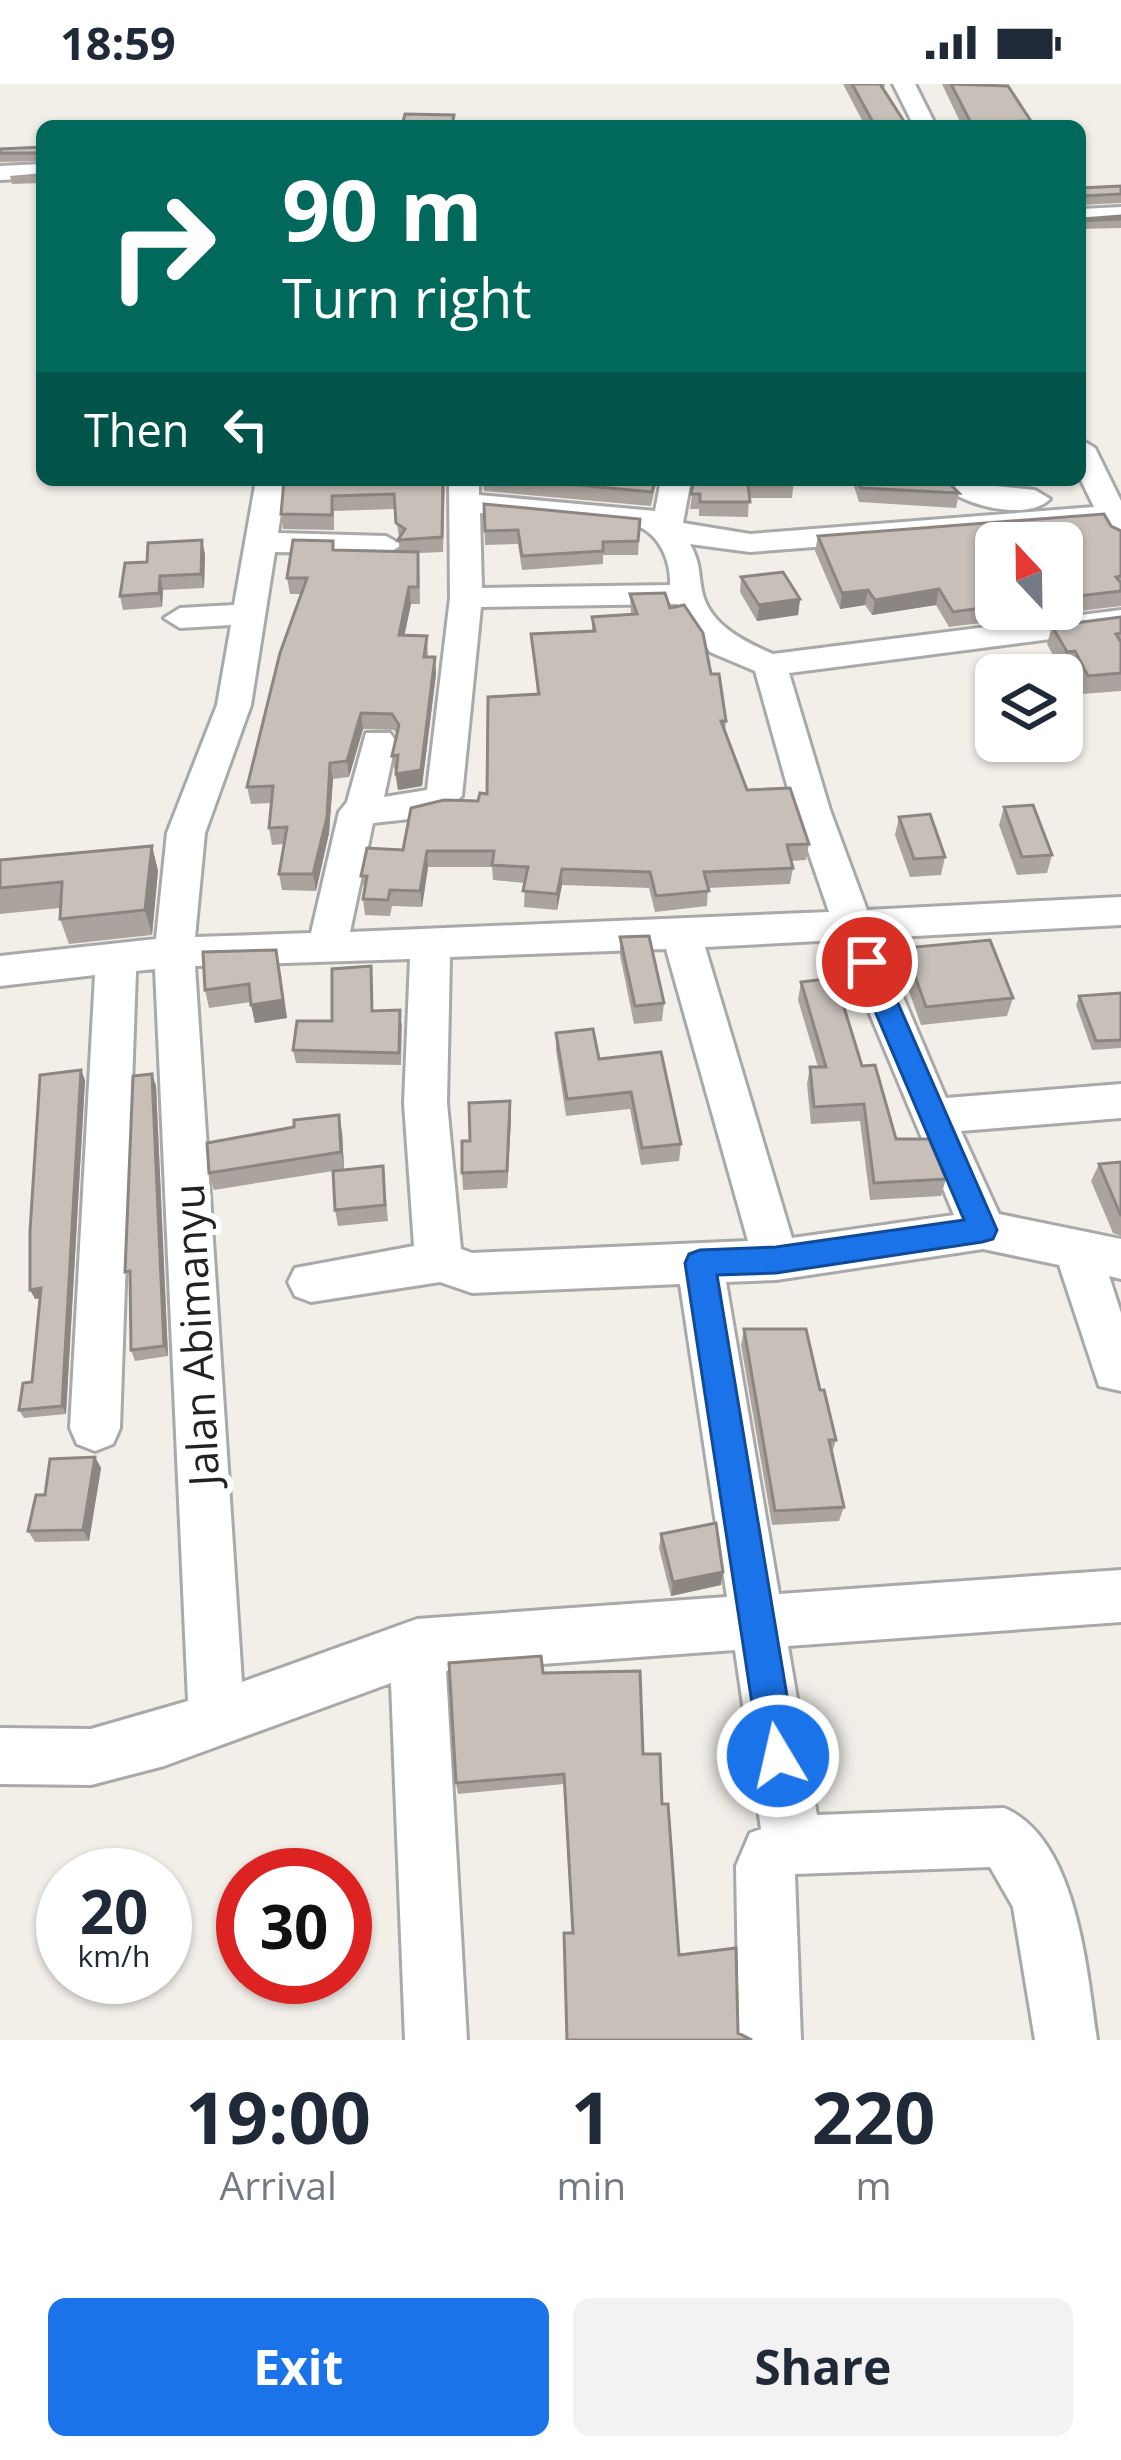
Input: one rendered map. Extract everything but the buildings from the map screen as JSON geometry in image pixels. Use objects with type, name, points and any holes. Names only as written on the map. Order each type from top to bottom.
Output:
[{"type":"street","points":[[904,84],[922,120]]},
{"type":"street","points":[[0,173],[36,171]]},
{"type":"street","points":[[1086,216],[1121,214]]},
{"type":"street","points":[[1086,457],[1121,463]]},
{"type":"street","points":[[1086,462],[1112,516]]},
{"type":"street","name":"Jalan Abimanyu","points":[[217,1718],[174,952],[186,832],[234,705],[270,486]]},
{"type":"street","points":[[675,486],[666,529],[687,568],[686,594],[722,645],[770,664],[1121,620]]},
{"type":"street","points":[[959,486],[997,499],[1112,516]]},
{"type":"street","points":[[328,944],[355,815],[364,808],[424,807],[444,796],[466,598],[464,492],[647,518],[666,529],[750,543],[1112,516]]},
{"type":"street","points":[[261,542],[386,545]]},
{"type":"street","points":[[466,598],[686,594]]},
{"type":"street","points":[[180,618],[250,614]]},
{"type":"street","points":[[770,664],[791,754],[850,924],[982,1230]]},
{"type":"street","points":[[364,808],[378,741]]},
{"type":"street","points":[[0,971],[174,952],[1121,911]]},
{"type":"street","points":[[681,933],[776,1260]]},
{"type":"street","points":[[431,942],[428,1091],[432,1227],[440,1262]]},
{"type":"street","points":[[95,1428],[116,959]]},
{"type":"street","points":[[933,1116],[1121,1101]]},
{"type":"street","points":[[311,1282],[440,1262],[472,1273],[776,1260],[982,1230],[1099,1253],[1116,1370]]},
{"type":"street","points":[[700,1263],[793,1845]]},
{"type":"street","points":[[0,1756],[92,1757],[418,1646],[1121,1596]]},
{"type":"street","points":[[418,1646],[436,2040]]},
{"type":"street","points":[[770,2040],[765,1866],[771,1854],[793,1845],[1004,1837],[1027,1863],[1044,1898],[1066,2040]]},
{"type":"route","points":[[778,1756],[700,1263],[776,1260],[982,1230],[867,962]]}]
